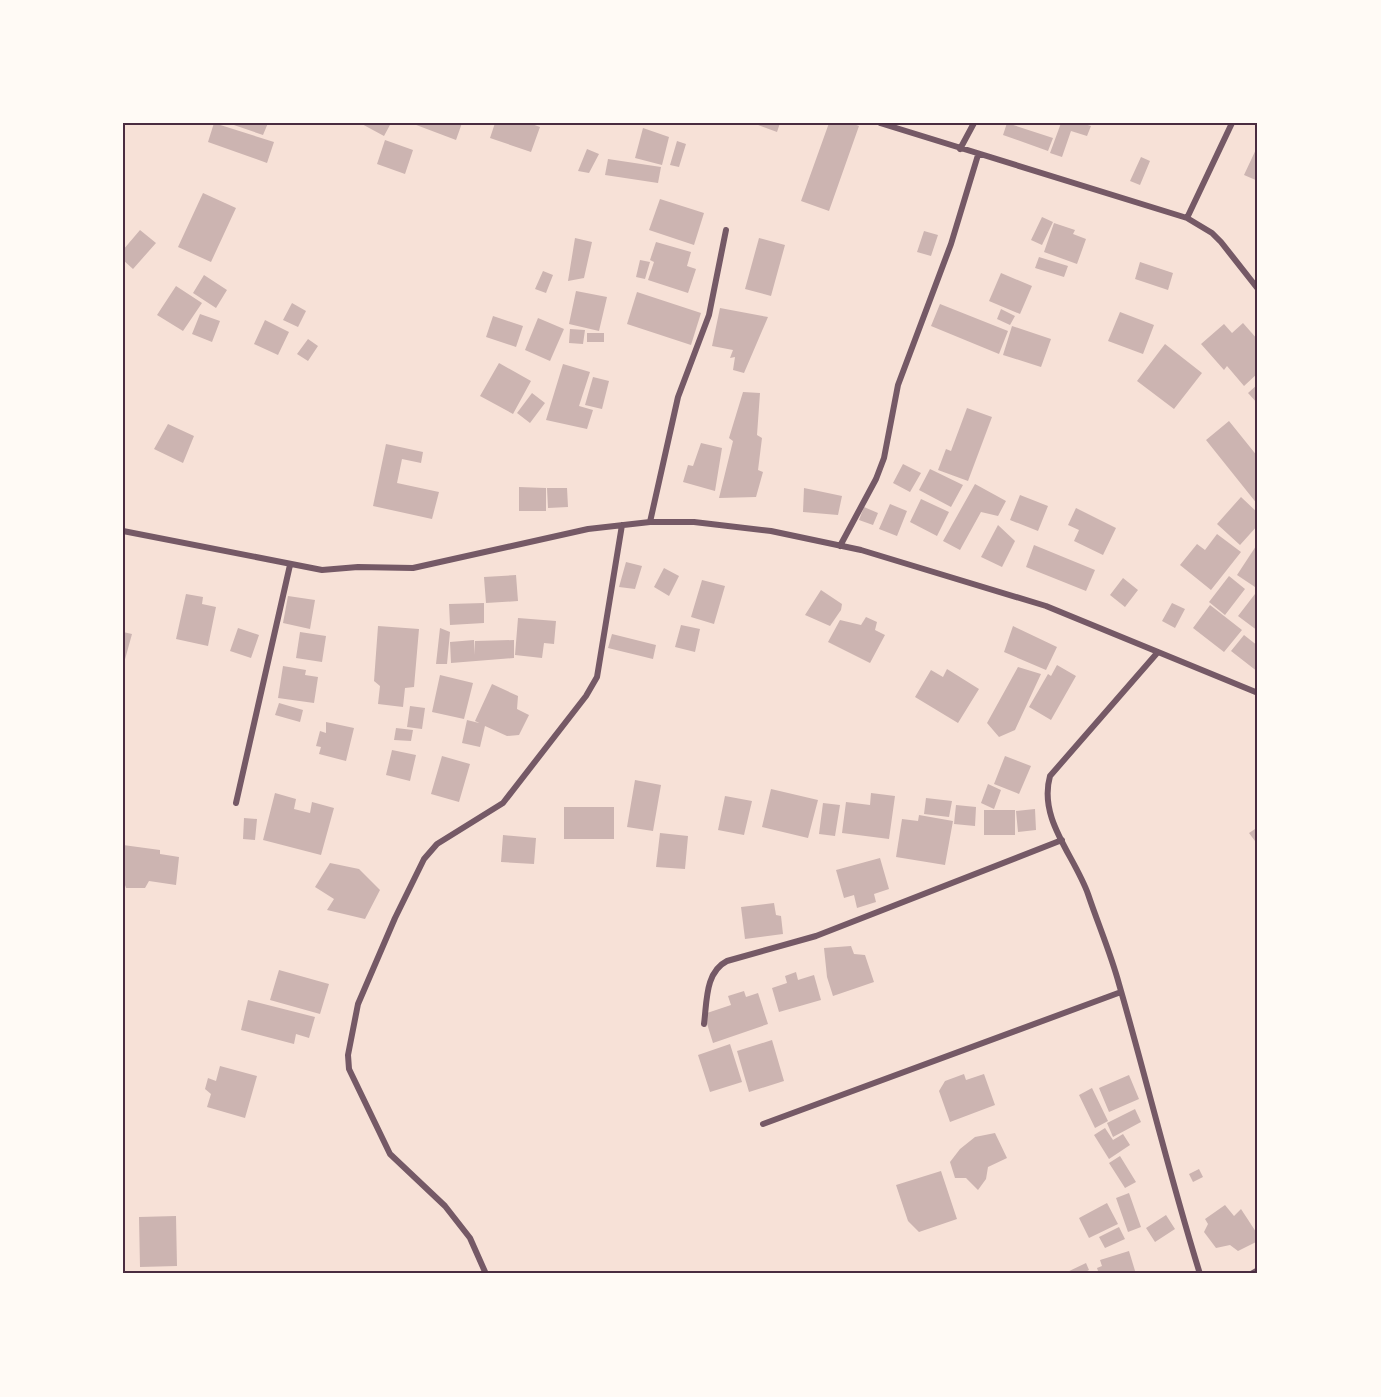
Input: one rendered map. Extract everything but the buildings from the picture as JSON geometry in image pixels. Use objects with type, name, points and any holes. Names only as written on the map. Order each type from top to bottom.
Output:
[{"type":"street","points":[[880,123],[1187,218],[1212,232],[1258,289]]},
{"type":"street","points":[[960,149],[974,123]]},
{"type":"street","points":[[1187,218],[1232,123]]},
{"type":"street","points":[[840,546],[876,479],[884,458],[898,385],[951,244],[978,155]]},
{"type":"street","points":[[650,522],[678,397],[710,315],[726,230]]},
{"type":"street","points":[[123,531],[322,570],[358,567],[413,568],[588,529],[650,522],[694,522],[771,531],[840,546],[1046,606],[1258,693]]},
{"type":"street","points":[[486,1274],[470,1238],[445,1206],[390,1154],[348,1070],[348,1055],[358,1004],[394,918],[424,859],[437,844],[503,803],[586,696],[597,677],[622,525]]},
{"type":"street","points":[[236,802],[290,565]]},
{"type":"street","points":[[1158,652],[1050,776],[1047,798],[1053,822],[1082,876],[1121,992],[1173,1190],[1200,1274]]},
{"type":"street","points":[[704,1024],[711,977],[720,964],[816,936],[934,892],[1062,840]]},
{"type":"street","points":[[763,1124],[1121,992]]},
{"type":"street","points":[[1251,1274],[1258,1270]]}]
